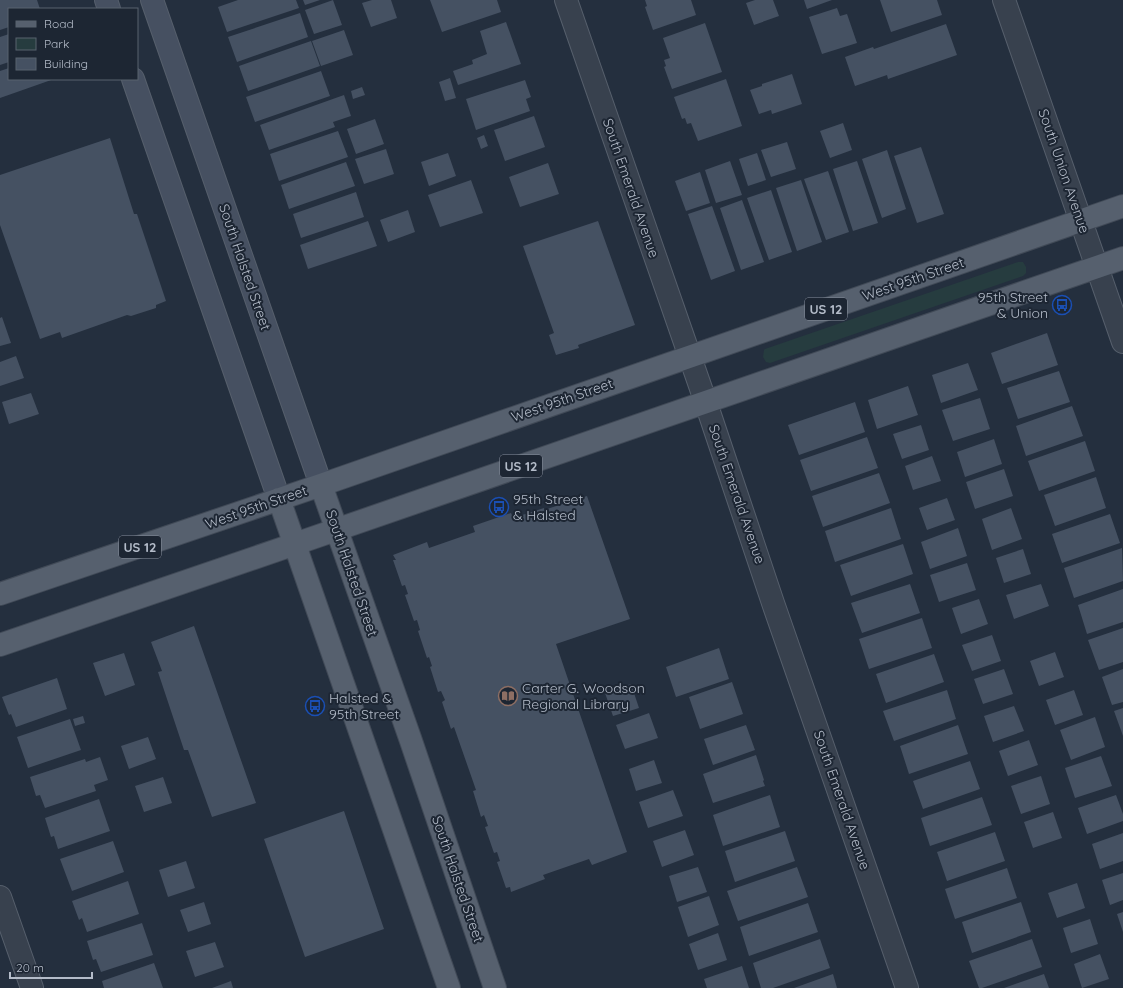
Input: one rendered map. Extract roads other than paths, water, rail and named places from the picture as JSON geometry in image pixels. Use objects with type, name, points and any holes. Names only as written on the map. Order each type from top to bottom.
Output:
[{"type":"main road","name":"South Halsted Street","points":[[152,0],[415,753],[495,988]]},
{"type":"main road","points":[[133,80],[449,988]]},
{"type":"main road","name":"West 95th Street","points":[[0,594],[321,485],[1123,206]]},
{"type":"main road","name":"US 12","points":[[0,645],[706,403],[1123,258]]},
{"type":"street","name":"South Emerald Avenue","points":[[566,0],[907,988]]},
{"type":"street","name":"South Union Avenue","points":[[1004,0],[1123,342]]},
{"type":"street","points":[[0,897],[32,988]]},
{"type":"place","name":"95th Street & Union","points":[[1062,305]]},
{"type":"place","name":"95th Street & Halsted","points":[[499,507]]},
{"type":"place","name":"Carter G. Woodson Regional Library","points":[[508,696]]},
{"type":"place","name":"Halsted & 95th Street","points":[[315,706]]}]
